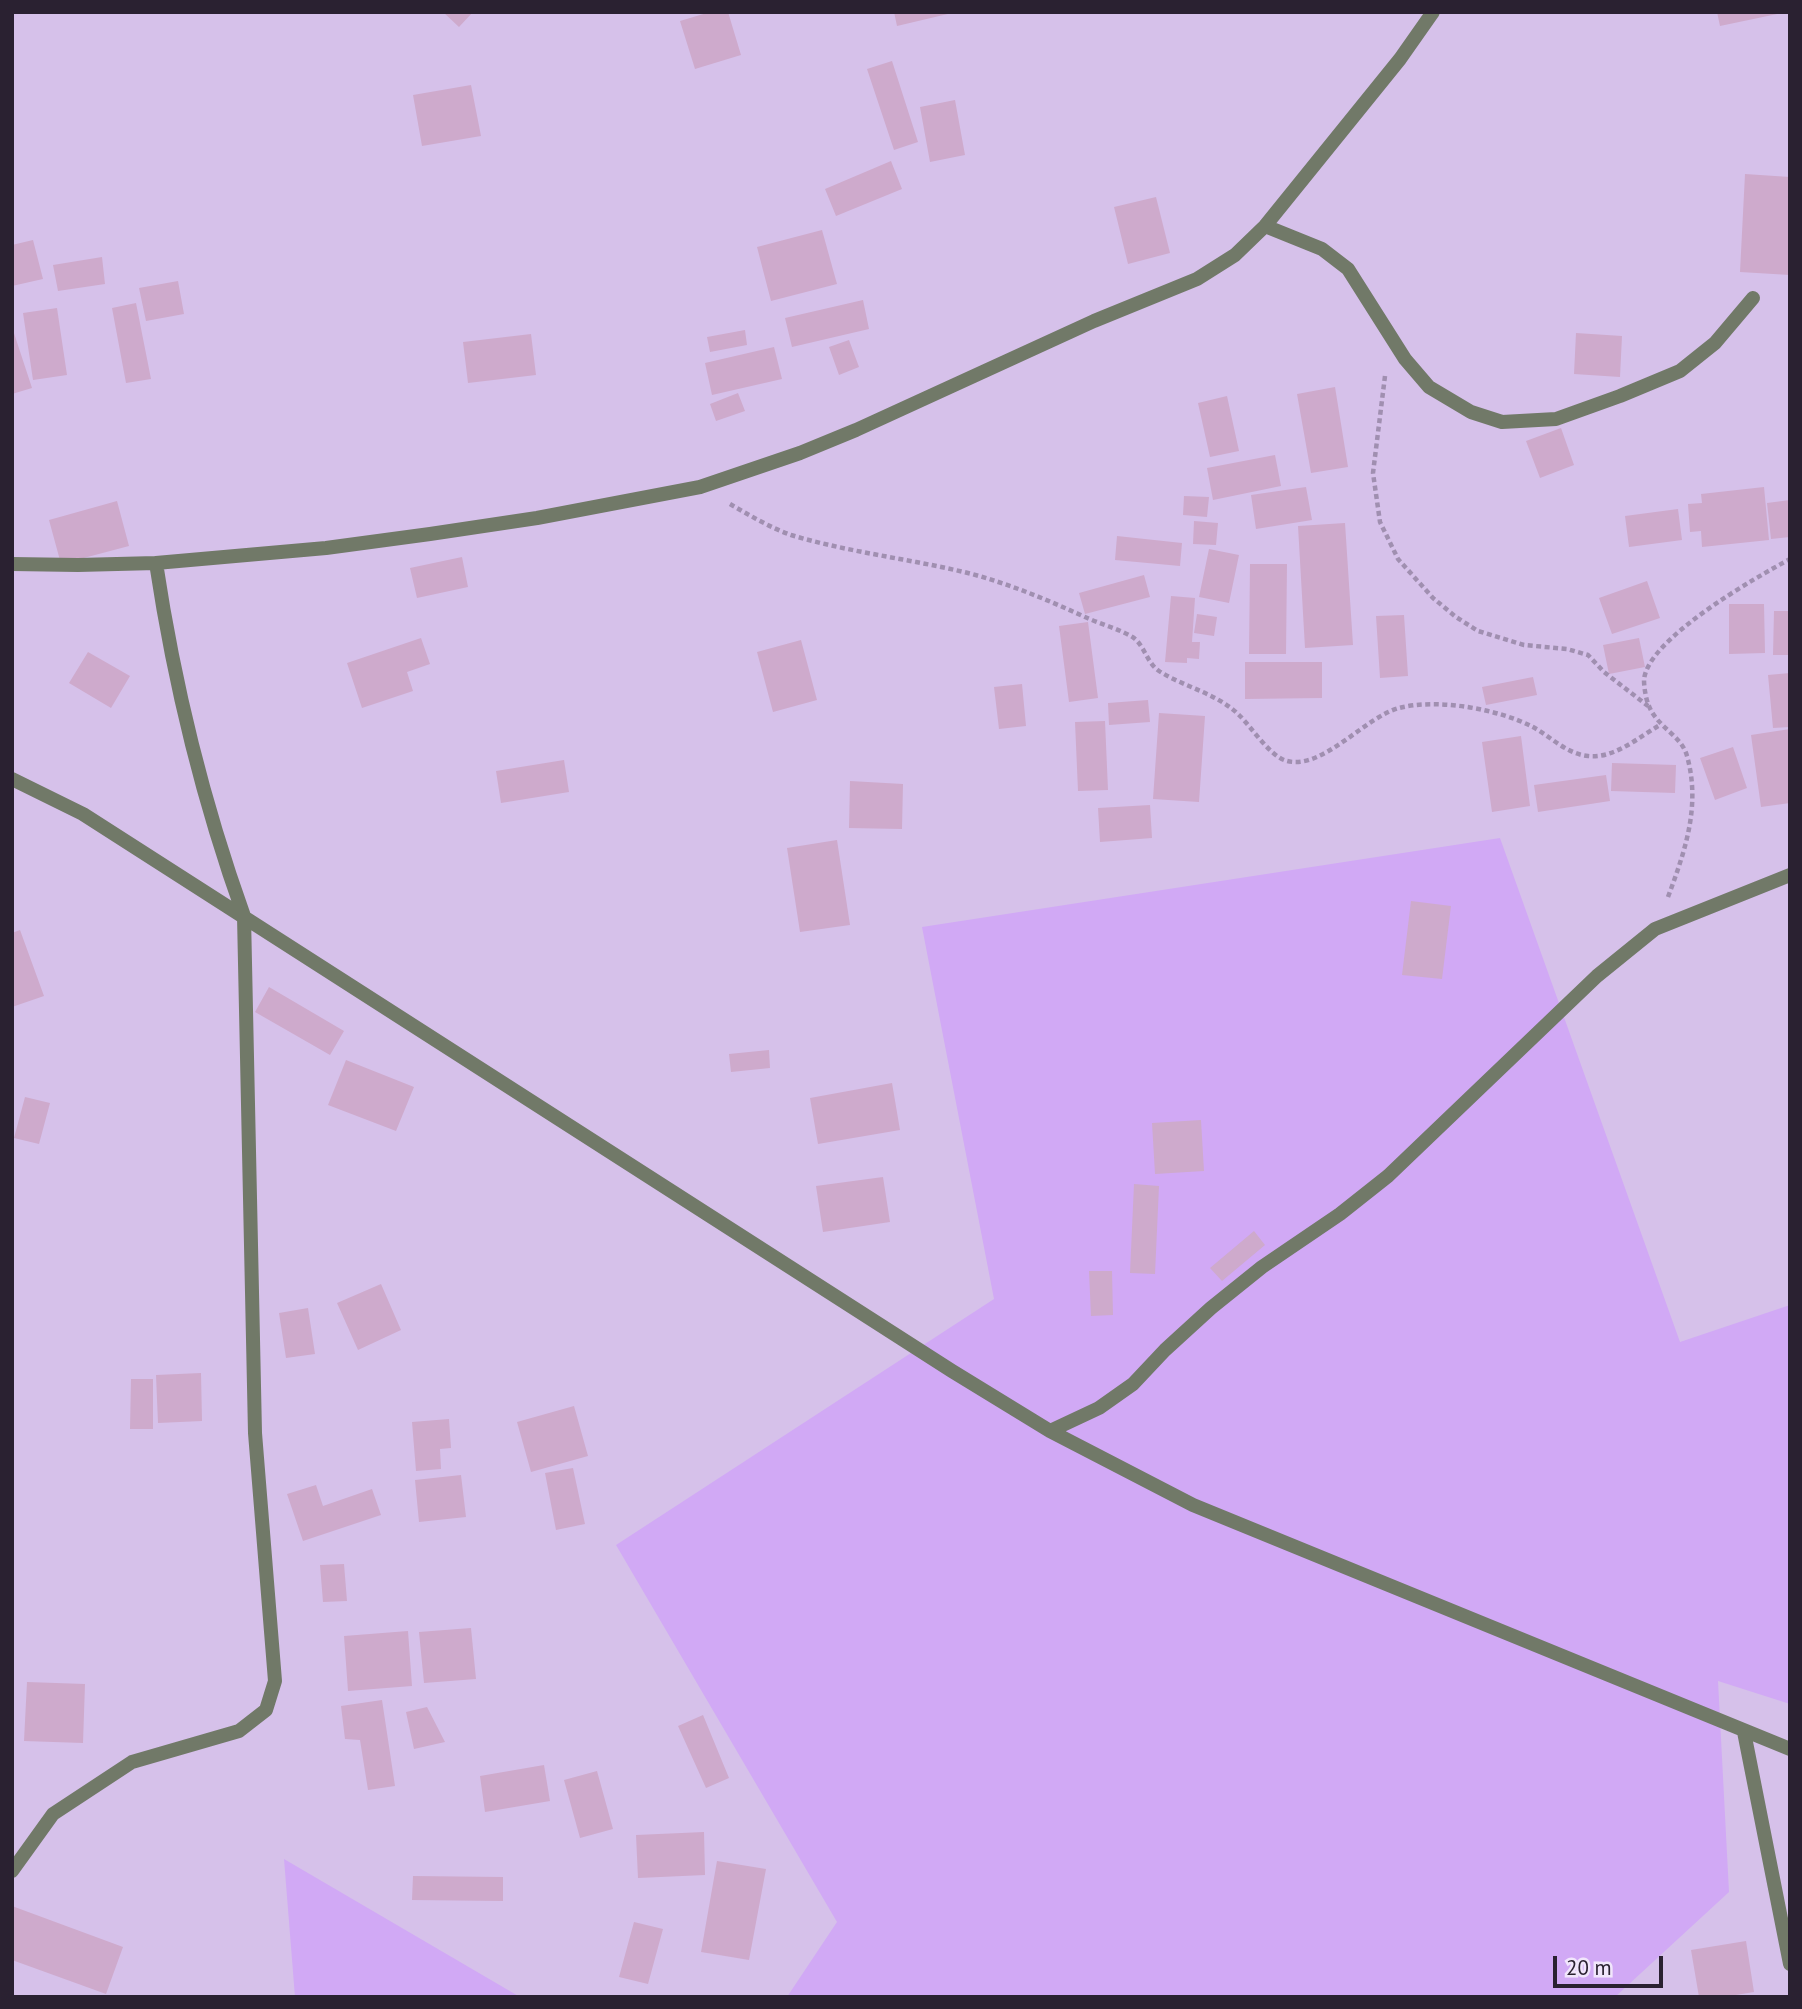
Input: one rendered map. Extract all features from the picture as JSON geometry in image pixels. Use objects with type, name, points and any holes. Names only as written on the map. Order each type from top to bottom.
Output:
[{"type":"street","points":[[12,564],[156,563],[326,548],[430,534],[537,518],[700,487],[800,453],[1094,321],[1197,279],[1235,255],[1265,226],[1400,59],[1433,12]]},
{"type":"street","points":[[1265,226],[1322,249],[1348,269],[1405,359],[1429,387],[1471,412],[1502,422],[1556,419],[1680,371],[1715,343],[1753,298]]},
{"type":"street","points":[[12,1871],[53,1814],[132,1762],[239,1731],[266,1710],[275,1681],[255,1433],[244,916],[224,860],[193,750],[166,627],[156,563]]},
{"type":"street","points":[[12,779],[83,814],[941,1364],[1050,1431],[1193,1505],[1790,1749]]},
{"type":"street","points":[[1050,1431],[1099,1408],[1133,1384],[1165,1350],[1231,1292],[1388,1176],[1597,976],[1655,929],[1790,875]]},
{"type":"street","points":[[1744,1732],[1790,1964]]},
{"type":"path","points":[[1390,333],[1373,473],[1380,522],[1398,559],[1433,598],[1478,631],[1524,645],[1567,649],[1588,655],[1604,672],[1648,706],[1660,725],[1674,736],[1687,752],[1693,781],[1690,836],[1655,929]]},
{"type":"path","points":[[700,487],[789,534],[866,554],[921,562],[972,574],[1030,591],[1133,638],[1159,671],[1211,696],[1236,712],[1274,753],[1286,761],[1303,762],[1330,750],[1386,714],[1428,703],[1457,705],[1508,717],[1532,727],[1569,751],[1590,757],[1614,752],[1660,725]]},
{"type":"path","points":[[1648,706],[1644,678],[1660,650],[1674,635],[1700,615],[1790,559]]},
{"type":"shaded area","points":[[1500,838],[1680,1342],[1790,1305],[1790,1704],[1718,1681],[1729,1892],[1615,1997],[787,1997],[837,1922],[616,1545],[994,1299],[922,927]]},
{"type":"shaded area","points":[[284,1859],[520,1997],[295,1997]]},
{"type":"building","points":[[443,12],[473,12],[459,27]]},
{"type":"building","points":[[710,12],[728,12],[741,55],[695,69],[680,21]]},
{"type":"building","points":[[894,12],[952,12],[952,13],[897,26]]},
{"type":"building","points":[[1717,12],[1782,12],[1782,13],[1720,26]]},
{"type":"building","points":[[892,61],[918,142],[894,150],[867,69]]},
{"type":"building","points":[[471,85],[481,136],[422,146],[413,95]]},
{"type":"building","points":[[955,100],[965,155],[930,162],[920,107]]},
{"type":"building","points":[[891,161],[902,189],[836,216],[825,189]]},
{"type":"building","points":[[1745,174],[1790,177],[1790,275],[1740,272]]},
{"type":"building","points":[[1156,197],[1170,253],[1128,264],[1114,207]]},
{"type":"building","points":[[822,230],[837,284],[771,301],[757,247]]},
{"type":"building","points":[[33,240],[43,279],[12,286],[12,245]]},
{"type":"building","points":[[102,257],[105,284],[58,291],[53,265]]},
{"type":"building","points":[[178,281],[184,314],[146,321],[139,288]]},
{"type":"building","points":[[863,300],[869,329],[792,347],[785,318]]},
{"type":"building","points":[[136,303],[151,379],[126,383],[112,308]]},
{"type":"building","points":[[57,308],[67,375],[33,380],[23,313]]},
{"type":"building","points":[[12,327],[32,388],[12,394]]},
{"type":"building","points":[[745,330],[747,345],[710,352],[707,337]]},
{"type":"building","points":[[1576,333],[1622,336],[1620,377],[1574,374]]},
{"type":"building","points":[[531,334],[536,375],[468,383],[463,342]]},
{"type":"building","points":[[849,340],[859,367],[839,375],[829,347]]},
{"type":"building","points":[[774,347],[782,379],[712,395],[705,363]]},
{"type":"building","points":[[1335,387],[1348,467],[1311,473],[1297,394]]},
{"type":"building","points":[[738,393],[745,411],[716,421],[710,404]]},
{"type":"building","points":[[1227,396],[1239,451],[1210,457],[1198,403]]},
{"type":"building","points":[[1561,428],[1574,465],[1540,478],[1526,441]]},
{"type":"building","points":[[1275,455],[1281,486],[1213,500],[1207,468]]},
{"type":"building","points":[[1306,487],[1312,520],[1256,529],[1251,495]]},
{"type":"building","points":[[1764,487],[1769,540],[1702,547],[1701,531],[1690,532],[1688,504],[1702,503],[1701,494]]},
{"type":"building","points":[[1184,496],[1209,497],[1207,517],[1183,515]]},
{"type":"building","points":[[1790,500],[1790,537],[1771,539],[1767,503]]},
{"type":"building","points":[[117,501],[129,546],[61,564],[49,520]]},
{"type":"building","points":[[1678,509],[1682,540],[1629,547],[1625,516]]},
{"type":"building","points":[[1194,521],[1218,523],[1216,545],[1193,544]]},
{"type":"building","points":[[1345,523],[1353,645],[1305,648],[1298,526]]},
{"type":"building","points":[[1117,536],[1182,543],[1180,566],[1115,560]]},
{"type":"building","points":[[1209,549],[1239,555],[1229,603],[1199,597]]},
{"type":"building","points":[[462,557],[468,587],[417,598],[410,568]]},
{"type":"building","points":[[1250,564],[1287,564],[1286,654],[1249,654]]},
{"type":"building","points":[[1144,575],[1150,597],[1085,614],[1079,593]]},
{"type":"building","points":[[1647,581],[1660,618],[1612,634],[1599,598]]},
{"type":"building","points":[[1171,596],[1195,598],[1192,642],[1200,642],[1199,659],[1187,658],[1187,663],[1165,662]]},
{"type":"building","points":[[1729,604],[1764,604],[1765,653],[1729,654]]},
{"type":"building","points":[[1774,611],[1790,611],[1790,655],[1773,655]]},
{"type":"building","points":[[1197,614],[1217,617],[1214,636],[1194,633]]},
{"type":"building","points":[[1404,615],[1408,676],[1380,678],[1376,616]]},
{"type":"building","points":[[1088,622],[1098,698],[1069,702],[1059,626]]},
{"type":"building","points":[[421,638],[430,664],[407,672],[413,691],[362,708],[347,663]]},
{"type":"building","points":[[1639,638],[1645,667],[1609,674],[1603,645]]},
{"type":"building","points":[[801,640],[817,700],[773,712],[757,652]]},
{"type":"building","points":[[88,652],[130,676],[111,708],[69,683]]},
{"type":"building","points":[[1245,662],[1322,662],[1322,698],[1245,699]]},
{"type":"building","points":[[1790,673],[1790,727],[1773,728],[1768,675]]},
{"type":"building","points":[[1533,677],[1537,695],[1486,705],[1482,687]]},
{"type":"building","points":[[1022,684],[1026,726],[999,729],[994,687]]},
{"type":"building","points":[[1148,700],[1150,722],[1109,725],[1108,703]]},
{"type":"building","points":[[1159,713],[1205,716],[1199,802],[1153,799]]},
{"type":"building","points":[[1105,721],[1108,790],[1078,791],[1075,722]]},
{"type":"building","points":[[1790,729],[1790,803],[1761,807],[1751,735]]},
{"type":"building","points":[[1521,736],[1530,806],[1492,812],[1482,742]]},
{"type":"building","points":[[1733,747],[1747,788],[1715,800],[1700,758]]},
{"type":"building","points":[[564,760],[569,792],[501,803],[496,771]]},
{"type":"building","points":[[1612,763],[1676,765],[1675,793],[1611,791]]},
{"type":"building","points":[[1606,775],[1610,801],[1538,812],[1534,785]]},
{"type":"building","points":[[850,781],[903,784],[902,829],[849,828]]},
{"type":"building","points":[[1150,805],[1152,838],[1100,842],[1098,808]]},
{"type":"building","points":[[837,840],[850,925],[800,932],[787,848]]},
{"type":"building","points":[[1411,901],[1451,906],[1442,979],[1402,975]]},
{"type":"building","points":[[20,930],[44,996],[12,1007],[12,933]]},
{"type":"building","points":[[269,987],[344,1031],[330,1055],[255,1012]]},
{"type":"building","points":[[769,1050],[770,1068],[731,1072],[729,1054]]},
{"type":"building","points":[[346,1060],[414,1087],[396,1131],[328,1105]]},
{"type":"building","points":[[892,1083],[900,1130],[818,1144],[810,1098]]},
{"type":"building","points":[[25,1097],[50,1103],[39,1144],[14,1138]]},
{"type":"building","points":[[1201,1120],[1204,1171],[1155,1174],[1152,1123]]},
{"type":"building","points":[[883,1177],[890,1222],[823,1232],[816,1186]]},
{"type":"building","points":[[1134,1184],[1159,1186],[1155,1274],[1130,1273]]},
{"type":"building","points":[[1254,1231],[1265,1245],[1222,1281],[1210,1268]]},
{"type":"building","points":[[1089,1271],[1112,1271],[1113,1315],[1091,1316]]},
{"type":"building","points":[[381,1284],[401,1330],[358,1350],[337,1303]]},
{"type":"building","points":[[308,1308],[315,1354],[286,1358],[279,1313]]},
{"type":"building","points":[[201,1373],[202,1421],[158,1423],[156,1375]]},
{"type":"building","points":[[131,1379],[153,1379],[153,1429],[130,1429]]},
{"type":"building","points":[[574,1406],[588,1456],[531,1472],[517,1422]]},
{"type":"building","points":[[449,1419],[451,1448],[440,1449],[441,1469],[416,1471],[412,1422]]},
{"type":"building","points":[[573,1468],[585,1524],[556,1530],[545,1473]]},
{"type":"building","points":[[461,1475],[466,1517],[419,1522],[415,1480]]},
{"type":"building","points":[[316,1485],[323,1506],[372,1489],[381,1515],[303,1541],[287,1494]]},
{"type":"building","points":[[344,1564],[347,1601],[323,1602],[320,1565]]},
{"type":"building","points":[[471,1628],[476,1679],[424,1683],[419,1632]]},
{"type":"building","points":[[408,1631],[412,1686],[348,1691],[344,1636]]},
{"type":"building","points":[[27,1682],[85,1684],[83,1743],[24,1741]]},
{"type":"building","points":[[382,1700],[395,1786],[368,1790],[360,1740],[345,1739],[341,1706]]},
{"type":"building","points":[[427,1707],[445,1742],[414,1749],[406,1712]]},
{"type":"building","points":[[703,1715],[729,1778],[706,1788],[678,1726]]},
{"type":"building","points":[[544,1765],[550,1801],[485,1812],[480,1776]]},
{"type":"building","points":[[597,1771],[613,1829],[580,1838],[564,1780]]},
{"type":"building","points":[[704,1832],[705,1875],[638,1878],[636,1835]]},
{"type":"building","points":[[717,1861],[766,1869],[749,1960],[701,1952]]},
{"type":"building","points":[[413,1876],[503,1877],[503,1901],[412,1900]]},
{"type":"building","points":[[12,1906],[123,1947],[106,1994],[12,1960]]},
{"type":"building","points":[[634,1922],[663,1929],[648,1984],[619,1977]]},
{"type":"building","points":[[1746,1941],[1754,1992],[1724,1997],[1699,1997],[1691,1950]]}]
